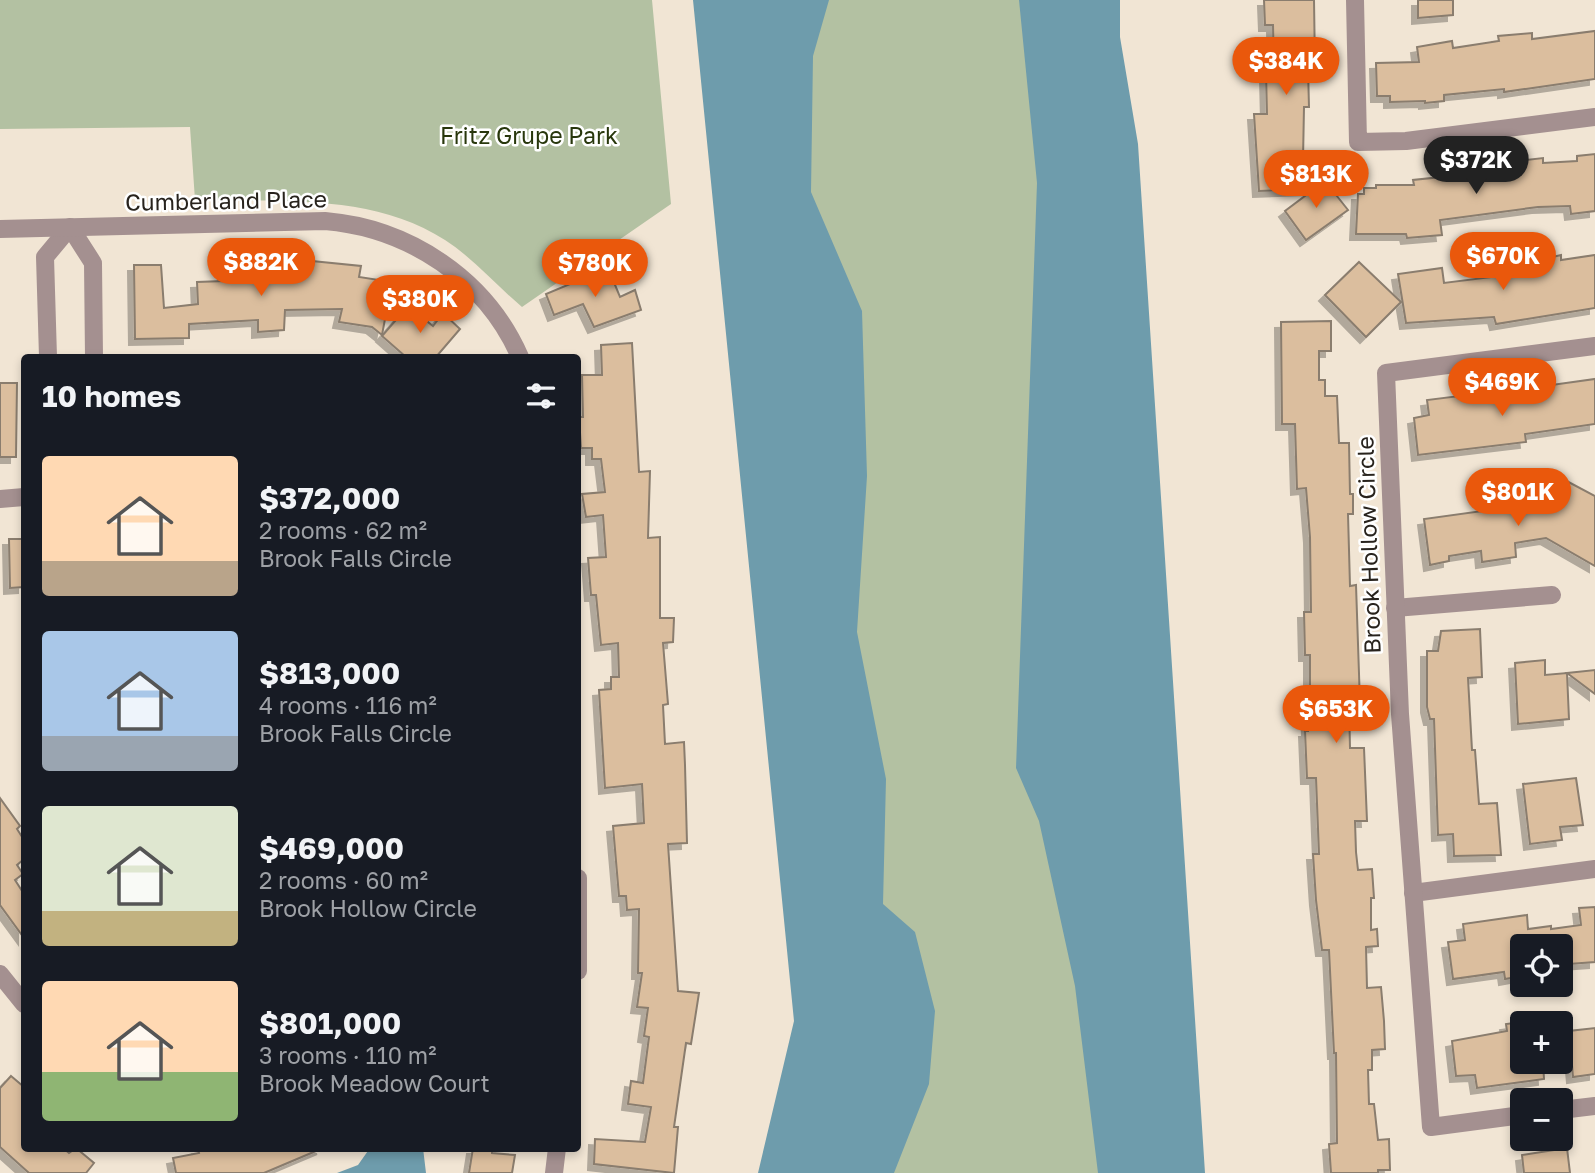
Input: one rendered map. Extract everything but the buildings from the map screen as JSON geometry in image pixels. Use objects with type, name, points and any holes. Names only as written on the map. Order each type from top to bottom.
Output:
[{"type":"street","points":[[1355,0],[1358,142],[1406,141],[1595,117]]},
{"type":"street","name":"Cumberland Place","points":[[0,229],[325,221],[375,229],[411,243],[440,261],[470,285],[502,322],[518,354]]},
{"type":"street","points":[[48,354],[45,257],[70,227],[93,263],[94,354]]},
{"type":"street","name":"Brook Hollow Circle","points":[[1510,1117],[1431,1127],[1395,608],[1386,373],[1595,346]]},
{"type":"street","points":[[0,499],[21,497]]},
{"type":"street","points":[[1395,608],[1552,595]]},
{"type":"street","points":[[1413,893],[1595,869]]},
{"type":"street","points":[[0,974],[21,1000]]},
{"type":"street","points":[[1573,1109],[1595,1106]]},
{"type":"street","points":[[554,1173],[557,1152]]},
{"type":"green space","name":"Fritz Grupe Park","points":[[0,0],[652,0],[671,204],[522,307],[445,240],[417,225],[387,214],[324,203],[195,200],[190,127],[0,129]]},
{"type":"green space","points":[[783,0],[1049,0],[1117,1173],[860,1173]]},
{"type":"water","points":[[693,0],[829,0],[813,56],[811,192],[862,311],[867,476],[857,632],[886,779],[883,904],[915,932],[935,1011],[929,1084],[894,1173],[758,1173],[794,1021]]},
{"type":"water","points":[[1019,0],[1120,0],[1120,37],[1138,144],[1205,1173],[1098,1173],[1075,986],[1039,821],[1016,768],[1037,183]]},
{"type":"water","points":[[367,1152],[423,1152],[426,1173],[337,1173],[358,1165]]}]
